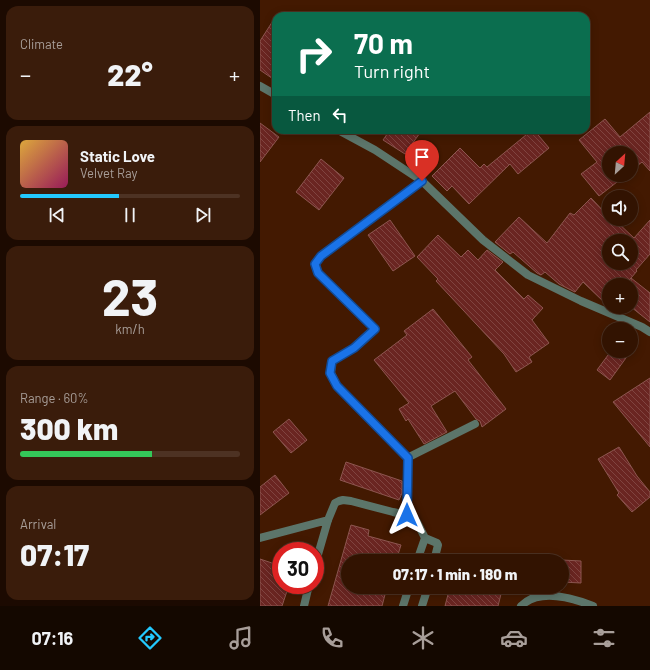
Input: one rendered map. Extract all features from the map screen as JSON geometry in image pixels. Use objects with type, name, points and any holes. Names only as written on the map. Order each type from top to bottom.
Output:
[{"type":"street","points":[[260,86],[272,93]]},
{"type":"street","points":[[345,134],[375,150],[422,181],[483,240],[528,275],[650,332]]},
{"type":"street","points":[[407,515],[408,458],[337,386],[330,373],[332,361],[354,348],[375,329],[318,273],[315,264],[321,256],[422,181]]},
{"type":"street","points":[[408,458],[475,424]]},
{"type":"street","points":[[322,542],[335,503],[343,500],[407,515],[417,522],[425,538],[437,543],[438,545],[436,554]]},
{"type":"street","points":[[260,538],[328,520]]},
{"type":"street","points":[[419,554],[425,538]]},
{"type":"street","points":[[304,606],[307,594]]},
{"type":"street","points":[[403,606],[407,594]]},
{"type":"street","points":[[422,606],[426,594]]},
{"type":"street","points":[[521,606],[524,603],[534,599],[548,596],[560,596],[594,606]]},
{"type":"building","points":[[272,22],[272,78],[260,70],[260,41]]},
{"type":"building","points":[[650,112],[650,171],[642,162],[638,165],[638,146],[602,146],[602,182],[617,182],[607,190],[602,190],[602,194],[599,196],[581,174],[597,162],[579,140],[586,134],[590,134],[590,131],[605,119],[620,137]]},
{"type":"building","points":[[260,123],[272,132],[272,134],[279,137],[260,162]]},
{"type":"building","points":[[387,134],[419,134],[405,154],[383,140]]},
{"type":"building","points":[[527,134],[537,134],[549,148],[518,174],[510,164],[469,204],[452,186],[447,191],[432,176],[460,148],[480,168],[484,164],[487,167]]},
{"type":"building","points":[[321,159],[344,178],[319,210],[296,192]]},
{"type":"building","points":[[591,198],[602,210],[602,226],[621,226],[630,234],[602,234],[602,270],[637,271],[631,278],[602,278],[602,300],[583,282],[575,292],[559,284],[545,272],[541,275],[537,273],[513,252],[510,254],[495,242],[519,217],[547,243],[570,213],[574,215]]},
{"type":"building","points":[[390,220],[415,256],[393,271],[368,235]]},
{"type":"building","points":[[650,220],[650,254],[638,268],[638,234]]},
{"type":"building","points":[[438,235],[461,257],[468,250],[478,260],[487,250],[503,262],[495,270],[524,299],[528,295],[543,308],[532,320],[549,343],[529,357],[532,362],[516,372],[504,354],[436,281],[438,279],[417,257]]},
{"type":"building","points":[[638,284],[650,293],[650,322],[638,313]]},
{"type":"building","points":[[433,309],[472,357],[468,360],[506,409],[482,427],[480,421],[476,419],[455,391],[431,406],[447,432],[424,444],[408,419],[406,421],[399,409],[409,403],[374,360],[407,335],[404,331]]},
{"type":"building","points":[[606,358],[626,358],[610,380],[597,370]]},
{"type":"building","points":[[650,378],[650,447],[613,402]]},
{"type":"building","points":[[289,419],[307,440],[291,453],[273,432]]},
{"type":"building","points":[[619,447],[637,476],[650,492],[650,497],[632,512],[617,495],[619,493],[598,459]]},
{"type":"building","points":[[346,462],[402,481],[402,493],[399,500],[340,480]]},
{"type":"building","points":[[275,475],[289,493],[260,515],[260,487]]},
{"type":"building","points":[[351,525],[369,530],[368,536],[401,545],[398,554],[343,554]]},
{"type":"building","points":[[260,559],[272,563],[272,594],[286,594],[282,606],[260,606]]},
{"type":"building","points":[[341,560],[341,594],[385,594],[382,606],[328,606]]},
{"type":"building","points":[[569,560],[581,561],[581,583],[569,582]]},
{"type":"building","points":[[448,594],[501,594],[498,606],[445,606]]},
{"type":"route","points":[[407,515],[408,458],[337,386],[330,373],[332,361],[354,348],[375,329],[318,273],[315,264],[321,256],[422,181]]}]
